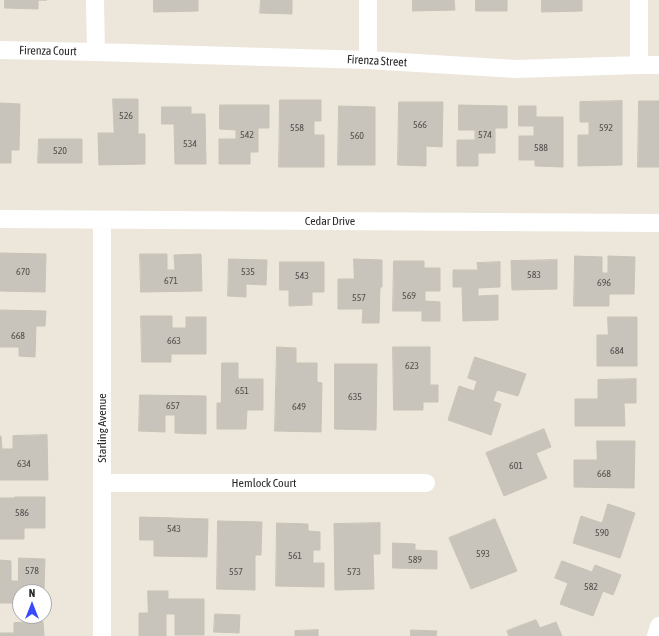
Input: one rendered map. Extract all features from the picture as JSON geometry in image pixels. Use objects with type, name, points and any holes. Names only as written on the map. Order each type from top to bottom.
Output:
[{"type":"street","points":[[96,0],[96,52]]},
{"type":"street","points":[[368,0],[368,60]]},
{"type":"street","points":[[639,0],[639,64]]},
{"type":"street","name":"Firenza Court","points":[[0,50],[96,52]]},
{"type":"street","name":"Firenza Street","points":[[96,52],[368,60],[516,70],[639,64],[659,65]]},
{"type":"street","name":"Cedar Drive","points":[[0,219],[659,224]]},
{"type":"street","name":"Starling Avenue","points":[[102,220],[102,636]]},
{"type":"street","name":"Hemlock Court","points":[[102,484],[426,484]]},
{"type":"street","points":[[656,636],[659,626]]},
{"type":"building","points":[[5,0],[38,0],[38,9],[5,8]]},
{"type":"building","points":[[154,0],[198,0],[198,11],[154,12]]},
{"type":"building","points":[[261,0],[292,0],[292,14],[260,13]]},
{"type":"building","points":[[413,0],[454,0],[455,10],[413,11]]},
{"type":"building","points":[[476,0],[507,0],[507,11],[476,11]]},
{"type":"building","points":[[542,0],[582,0],[582,11],[542,12]]},
{"type":"building","points":[[113,99],[138,99],[138,134],[145,134],[145,164],[99,165],[98,133],[114,133]]},
{"type":"building","points":[[280,100],[321,100],[321,121],[314,121],[314,135],[324,135],[324,167],[279,167]]},
{"type":"building","points":[[622,101],[622,165],[578,166],[578,135],[589,135],[589,122],[580,122],[580,102]]},
{"type":"building","points":[[639,101],[659,101],[659,167],[638,167]]},
{"type":"building","points":[[399,102],[443,102],[442,147],[426,146],[426,166],[398,165]]},
{"type":"building","points":[[0,103],[20,104],[19,150],[11,150],[11,163],[0,163]]},
{"type":"building","points":[[220,105],[269,105],[269,128],[258,128],[258,152],[250,152],[250,164],[219,164],[219,139],[236,139],[236,130],[220,129]]},
{"type":"building","points":[[459,105],[507,106],[507,128],[495,128],[495,153],[478,153],[478,166],[457,166],[457,140],[475,140],[475,130],[459,130]]},
{"type":"building","points":[[339,106],[375,107],[375,165],[338,165]]},
{"type":"building","points":[[519,106],[536,106],[536,117],[563,117],[563,167],[535,166],[535,160],[519,160],[519,136],[534,136],[534,126],[519,126]]},
{"type":"building","points":[[162,107],[191,107],[191,114],[205,114],[206,164],[175,164],[174,124],[162,124]]},
{"type":"building","points":[[39,139],[82,139],[82,163],[38,163]]},
{"type":"building","points":[[0,253],[46,254],[45,292],[0,291]]},
{"type":"building","points":[[140,254],[167,254],[167,270],[175,270],[174,255],[201,254],[202,291],[141,292]]},
{"type":"building","points":[[575,256],[602,257],[602,273],[608,273],[608,256],[635,257],[634,294],[609,294],[609,306],[574,306]]},
{"type":"building","points":[[229,259],[267,260],[266,285],[246,284],[246,297],[228,296]]},
{"type":"building","points":[[354,259],[382,260],[382,287],[380,287],[379,323],[362,323],[363,309],[338,309],[338,279],[354,279]]},
{"type":"building","points":[[557,260],[557,289],[512,290],[511,261]]},
{"type":"building","points":[[394,261],[424,261],[424,268],[440,268],[440,291],[425,291],[425,301],[440,302],[440,321],[422,321],[422,311],[393,311]]},
{"type":"building","points":[[280,262],[324,262],[324,292],[312,292],[312,305],[289,306],[289,290],[280,290]]},
{"type":"building","points":[[500,262],[500,287],[478,288],[478,296],[498,295],[498,320],[463,321],[462,287],[453,287],[453,270],[478,270],[477,263]]},
{"type":"building","points":[[0,310],[46,311],[45,326],[36,326],[35,357],[19,356],[19,347],[0,347]]},
{"type":"building","points":[[141,316],[172,316],[172,328],[186,328],[186,317],[206,317],[206,354],[171,354],[171,362],[142,362]]},
{"type":"building","points":[[608,317],[637,317],[637,366],[597,366],[597,335],[608,335]]},
{"type":"building","points":[[277,347],[296,348],[296,363],[317,363],[317,382],[322,383],[321,432],[275,431]]},
{"type":"building","points":[[393,347],[430,347],[430,385],[438,385],[438,402],[423,402],[423,410],[394,410]]},
{"type":"building","points":[[475,357],[526,374],[518,396],[497,390],[493,401],[501,404],[491,435],[448,420],[459,386],[474,391],[477,381],[468,378]]},
{"type":"building","points":[[222,363],[238,363],[238,379],[263,379],[263,410],[247,410],[246,429],[217,429],[217,403],[221,403]]},
{"type":"building","points":[[335,364],[377,364],[376,430],[335,429]]},
{"type":"building","points":[[636,379],[636,403],[624,403],[625,426],[575,426],[575,399],[598,399],[598,380]]},
{"type":"building","points":[[140,395],[206,396],[206,434],[175,433],[175,415],[165,415],[165,432],[139,431]]},
{"type":"building","points":[[544,429],[551,447],[536,453],[547,478],[504,496],[486,453]]},
{"type":"building","points":[[47,435],[48,480],[0,480],[0,436],[2,449],[13,449],[13,436]]},
{"type":"building","points":[[597,441],[635,441],[634,488],[574,487],[574,460],[597,460]]},
{"type":"building","points":[[45,497],[45,528],[24,528],[24,539],[0,539],[0,498]]},
{"type":"building","points":[[608,504],[635,513],[620,558],[573,543],[581,516],[602,523]]},
{"type":"building","points":[[140,517],[208,519],[207,557],[154,556],[154,540],[140,540]]},
{"type":"building","points":[[495,519],[517,571],[471,589],[449,538]]},
{"type":"building","points":[[218,521],[262,522],[261,555],[255,555],[255,590],[217,589]]},
{"type":"building","points":[[277,523],[308,524],[308,531],[320,532],[320,550],[313,550],[313,563],[324,563],[324,587],[276,586]]},
{"type":"building","points":[[380,523],[380,554],[373,554],[374,589],[335,590],[334,524]]},
{"type":"building","points":[[393,543],[415,544],[415,550],[437,551],[437,569],[393,568]]},
{"type":"building","points":[[19,558],[45,559],[44,584],[12,584],[12,603],[0,603],[0,560],[11,561],[11,581],[18,581]]},
{"type":"building","points":[[562,561],[592,572],[595,565],[621,575],[613,595],[603,591],[593,616],[560,604],[568,583],[555,578]]},
{"type":"building","points":[[148,591],[168,591],[168,599],[204,599],[204,635],[175,635],[175,614],[166,614],[166,636],[139,636],[139,613],[148,613]]},
{"type":"building","points":[[215,614],[240,615],[239,633],[214,632]]},
{"type":"building","points":[[536,620],[540,628],[556,622],[562,636],[509,636],[507,631]]},
{"type":"building","points":[[14,624],[43,624],[44,636],[0,636],[0,633],[14,633]]},
{"type":"building","points":[[318,630],[318,636],[295,636],[295,631]]},
{"type":"building","points":[[411,630],[437,631],[436,636],[411,636]]}]
